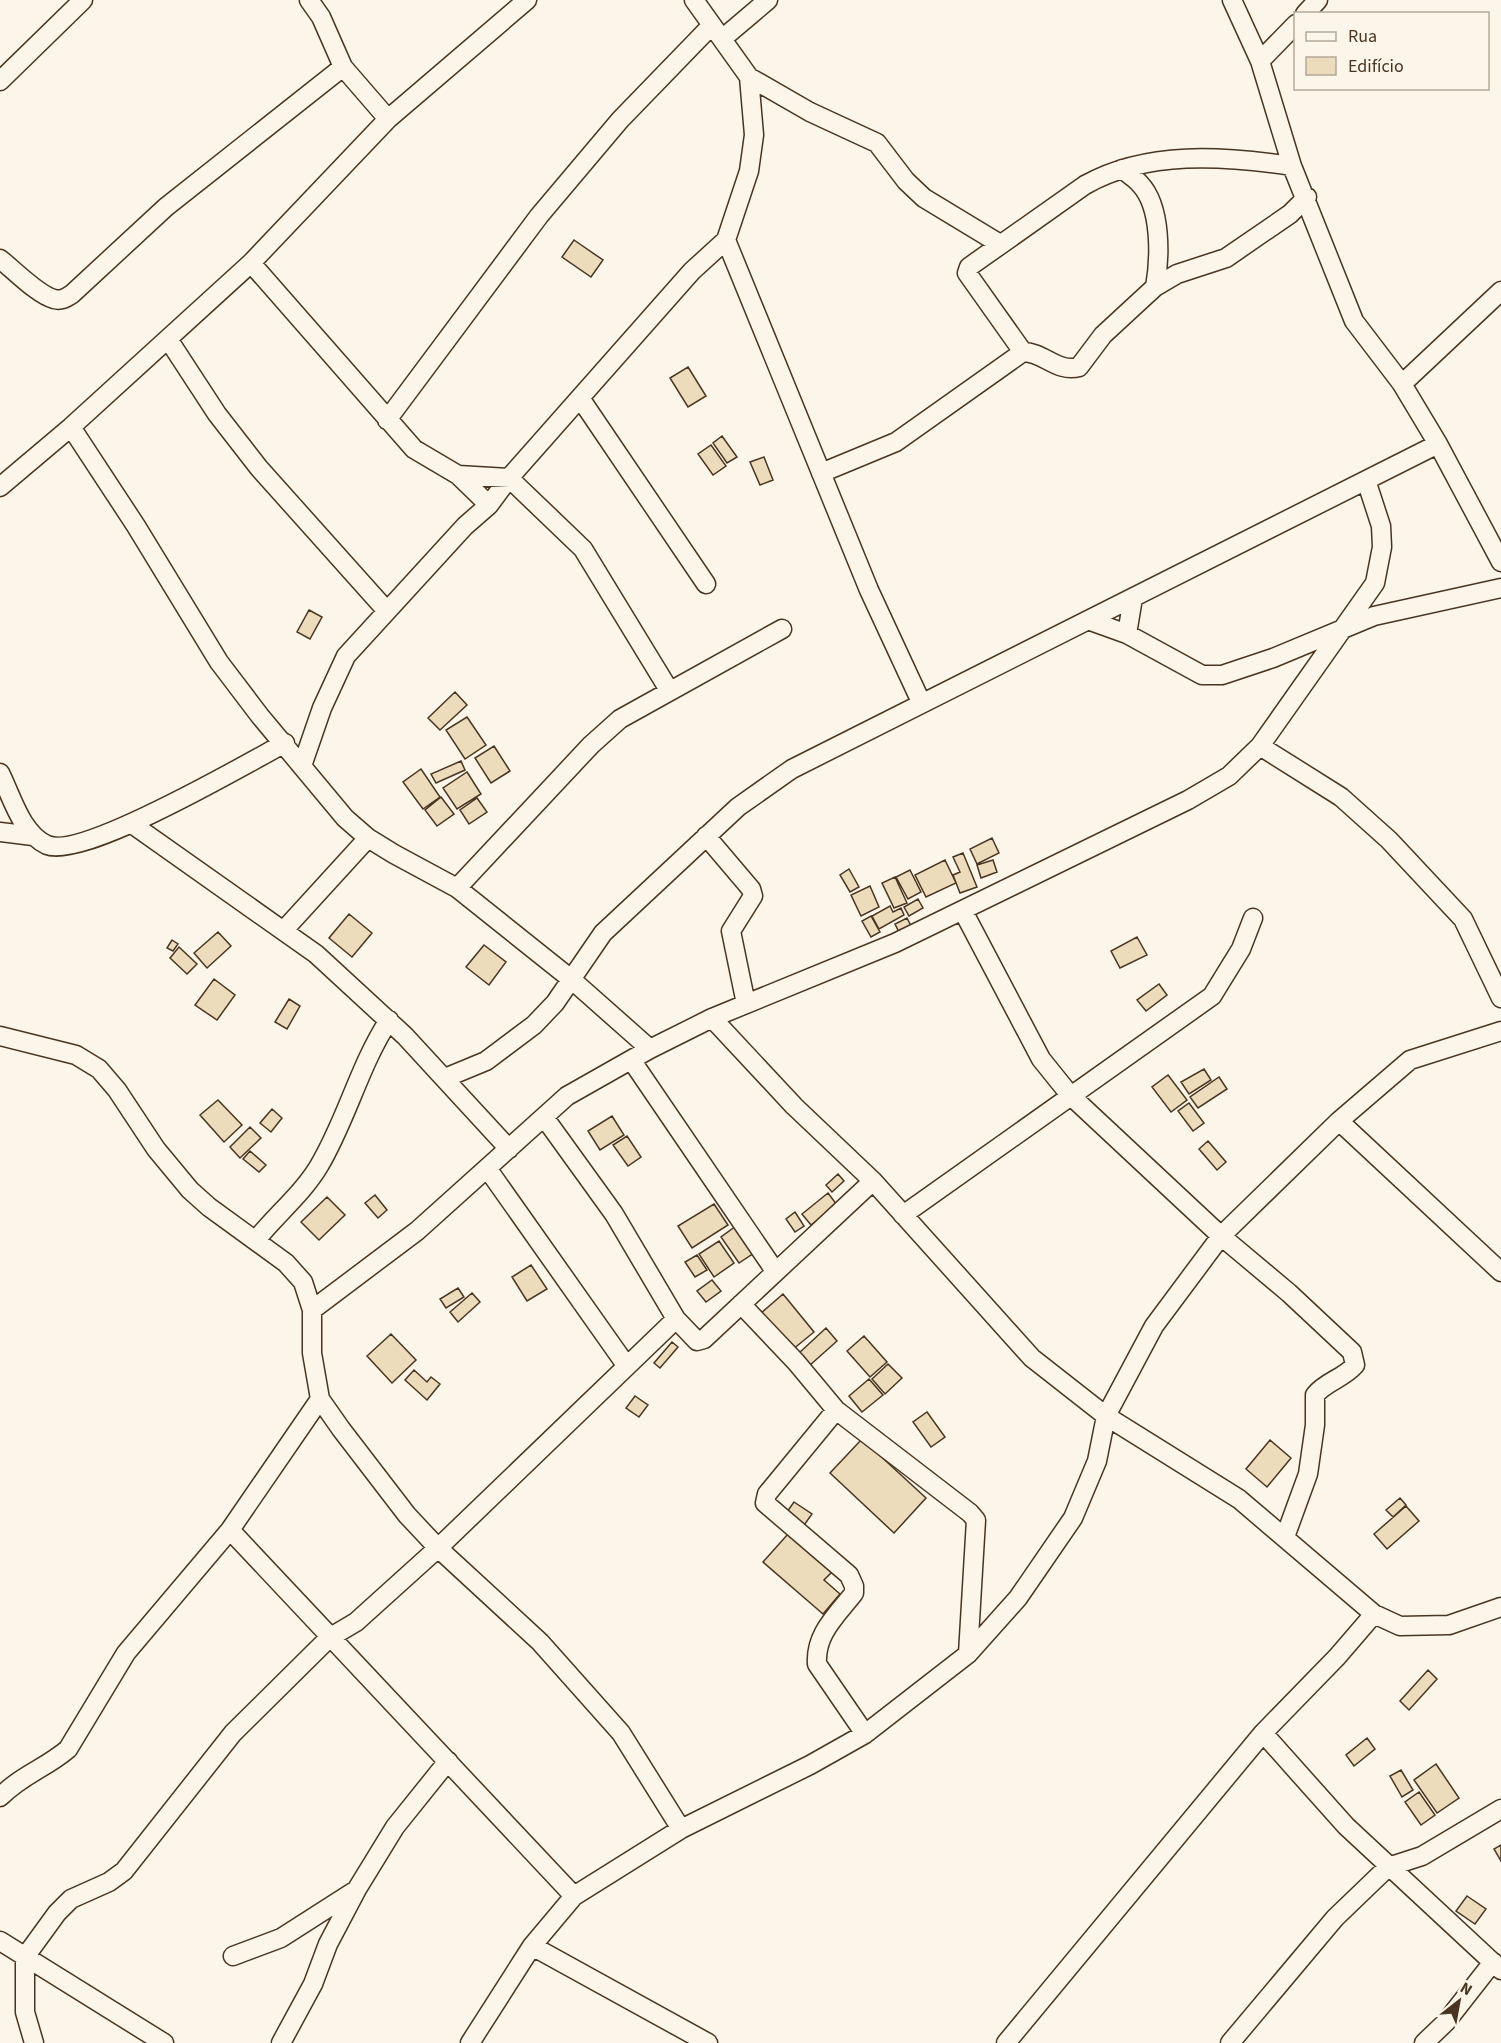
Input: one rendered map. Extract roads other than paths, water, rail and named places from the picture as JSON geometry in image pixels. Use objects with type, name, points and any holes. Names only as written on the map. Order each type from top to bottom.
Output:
[{"type":"street","points":[[0,81],[83,0]]},
{"type":"street","points":[[309,0],[321,17],[343,66],[388,119]]},
{"type":"street","points":[[0,487],[71,428],[251,263],[388,119],[527,0]]},
{"type":"street","points":[[694,0],[749,77],[810,112],[877,143],[906,181],[924,198],[1000,244]]},
{"type":"street","points":[[387,420],[539,216],[620,120],[717,32],[768,0]]},
{"type":"street","points":[[1232,0],[1260,61],[1292,166],[1354,321],[1402,384],[1438,444],[1501,562]]},
{"type":"street","points":[[1307,12],[1318,0]]},
{"type":"street","points":[[1260,61],[1294,26]]},
{"type":"street","points":[[0,259],[52,299],[62,300],[72,294],[166,207],[343,66]]},
{"type":"street","points":[[302,766],[322,708],[346,656],[386,610],[489,505],[509,478],[692,271],[726,240],[749,171],[754,135],[749,77]]},
{"type":"street","points":[[1023,352],[966,273],[969,267],[1084,185],[1102,174],[1178,159],[1225,157],[1292,166]]},
{"type":"street","points":[[1122,169],[1142,185],[1154,214],[1159,261],[1155,287]]},
{"type":"street","points":[[822,473],[896,442],[1023,352],[1031,352],[1061,368],[1079,367],[1103,335],[1155,287],[1177,274],[1226,258],[1290,214],[1306,197]]},
{"type":"street","points":[[726,240],[869,590],[921,702]]},
{"type":"street","points":[[251,263],[414,448],[458,475],[489,505]]},
{"type":"street","points":[[1402,384],[1501,291]]},
{"type":"street","points":[[168,339],[217,414],[259,468],[386,610]]},
{"type":"street","points":[[580,398],[706,584]]},
{"type":"street","points":[[71,428],[136,526],[219,662],[260,716],[345,818],[368,838],[457,888],[571,980],[650,1049]]},
{"type":"street","points":[[445,1078],[486,1061],[534,1025],[555,1003],[603,933],[738,807],[792,769],[921,702],[1438,444]]},
{"type":"street","points":[[458,475],[509,478],[583,549],[669,690]]},
{"type":"street","points":[[312,1310],[417,1231],[567,1096],[650,1049],[712,1018],[895,943],[1188,800],[1229,776],[1260,746],[1375,583],[1381,555],[1381,525],[1366,480]]},
{"type":"street","points":[[1088,620],[1127,634],[1202,675],[1221,675],[1382,614],[1501,588]]},
{"type":"street","points":[[1127,634],[1133,598]]},
{"type":"street","points":[[457,888],[591,745],[620,719],[782,629]]},
{"type":"street","points":[[0,773],[21,819],[33,836],[48,845],[62,848],[132,824],[285,744]]},
{"type":"street","points":[[1260,746],[1341,797],[1389,840],[1463,919],[1501,998]]},
{"type":"street","points":[[132,824],[316,954],[389,1020],[509,1149]]},
{"type":"street","points":[[0,832],[33,836]]},
{"type":"street","points":[[706,836],[751,889],[753,896],[731,931],[746,1004]]},
{"type":"street","points":[[284,930],[368,838]]},
{"type":"street","points":[[963,911],[1041,1059],[1070,1095],[1221,1236],[1289,1293],[1352,1352],[1354,1365],[1348,1373],[1329,1382],[1315,1395],[1315,1425],[1308,1474],[1284,1537]]},
{"type":"street","points":[[903,1215],[1212,996],[1241,949],[1253,918]]},
{"type":"street","points":[[712,1018],[794,1106],[873,1181],[1032,1358],[1106,1416],[1239,1499],[1374,1614],[1400,1626],[1449,1625],[1501,1607]]},
{"type":"street","points":[[256,1240],[318,1168],[343,1118],[368,1054],[389,1020]]},
{"type":"street","points":[[479,2040],[532,1946],[574,1896],[681,1829],[810,1765],[865,1734],[968,1654],[1018,1598],[1073,1518],[1097,1461],[1106,1416],[1154,1326],[1221,1236],[1339,1121],[1410,1060],[1501,1031]]},
{"type":"street","points":[[0,1036],[76,1055],[99,1069],[117,1090],[156,1149],[190,1190],[209,1207],[286,1263],[303,1282],[312,1310],[312,1353],[320,1399],[407,1515],[438,1548],[540,1642],[621,1733],[681,1829]]},
{"type":"street","points":[[632,1061],[775,1271]]},
{"type":"street","points":[[544,1117],[614,1214],[676,1319],[694,1340],[700,1341],[873,1181]]},
{"type":"street","points":[[1339,1121],[1501,1272]]},
{"type":"street","points":[[488,1168],[626,1365]]},
{"type":"street","points":[[741,1304],[796,1362],[836,1410],[976,1520],[968,1654]]},
{"type":"street","points":[[34,2043],[25,2012],[25,1957],[57,1913],[71,1899],[109,1882],[124,1871],[233,1733],[329,1638],[356,1622],[438,1548],[676,1319]]},
{"type":"street","points":[[0,1797],[13,1784],[36,1768],[54,1761],[68,1749],[126,1653],[230,1530],[320,1399]]},
{"type":"street","points":[[836,1410],[767,1494],[765,1503],[849,1575],[854,1586],[854,1593],[821,1634],[817,1664],[865,1734]]},
{"type":"street","points":[[230,1530],[329,1638],[574,1896]]},
{"type":"street","points":[[1006,2043],[1263,1732],[1337,1657],[1374,1614]]},
{"type":"street","points":[[1263,1732],[1346,1826],[1388,1867],[1496,1961],[1446,2022],[1424,2043]]},
{"type":"street","points":[[281,2043],[313,1984],[328,1944],[357,1889],[395,1827],[448,1761]]},
{"type":"street","points":[[1230,2043],[1335,1918],[1388,1867],[1422,1856],[1501,1809]]},
{"type":"street","points":[[233,1956],[281,1938],[357,1889]]},
{"type":"street","points":[[0,1941],[164,2043]]},
{"type":"street","points":[[532,1946],[708,2043]]}]
